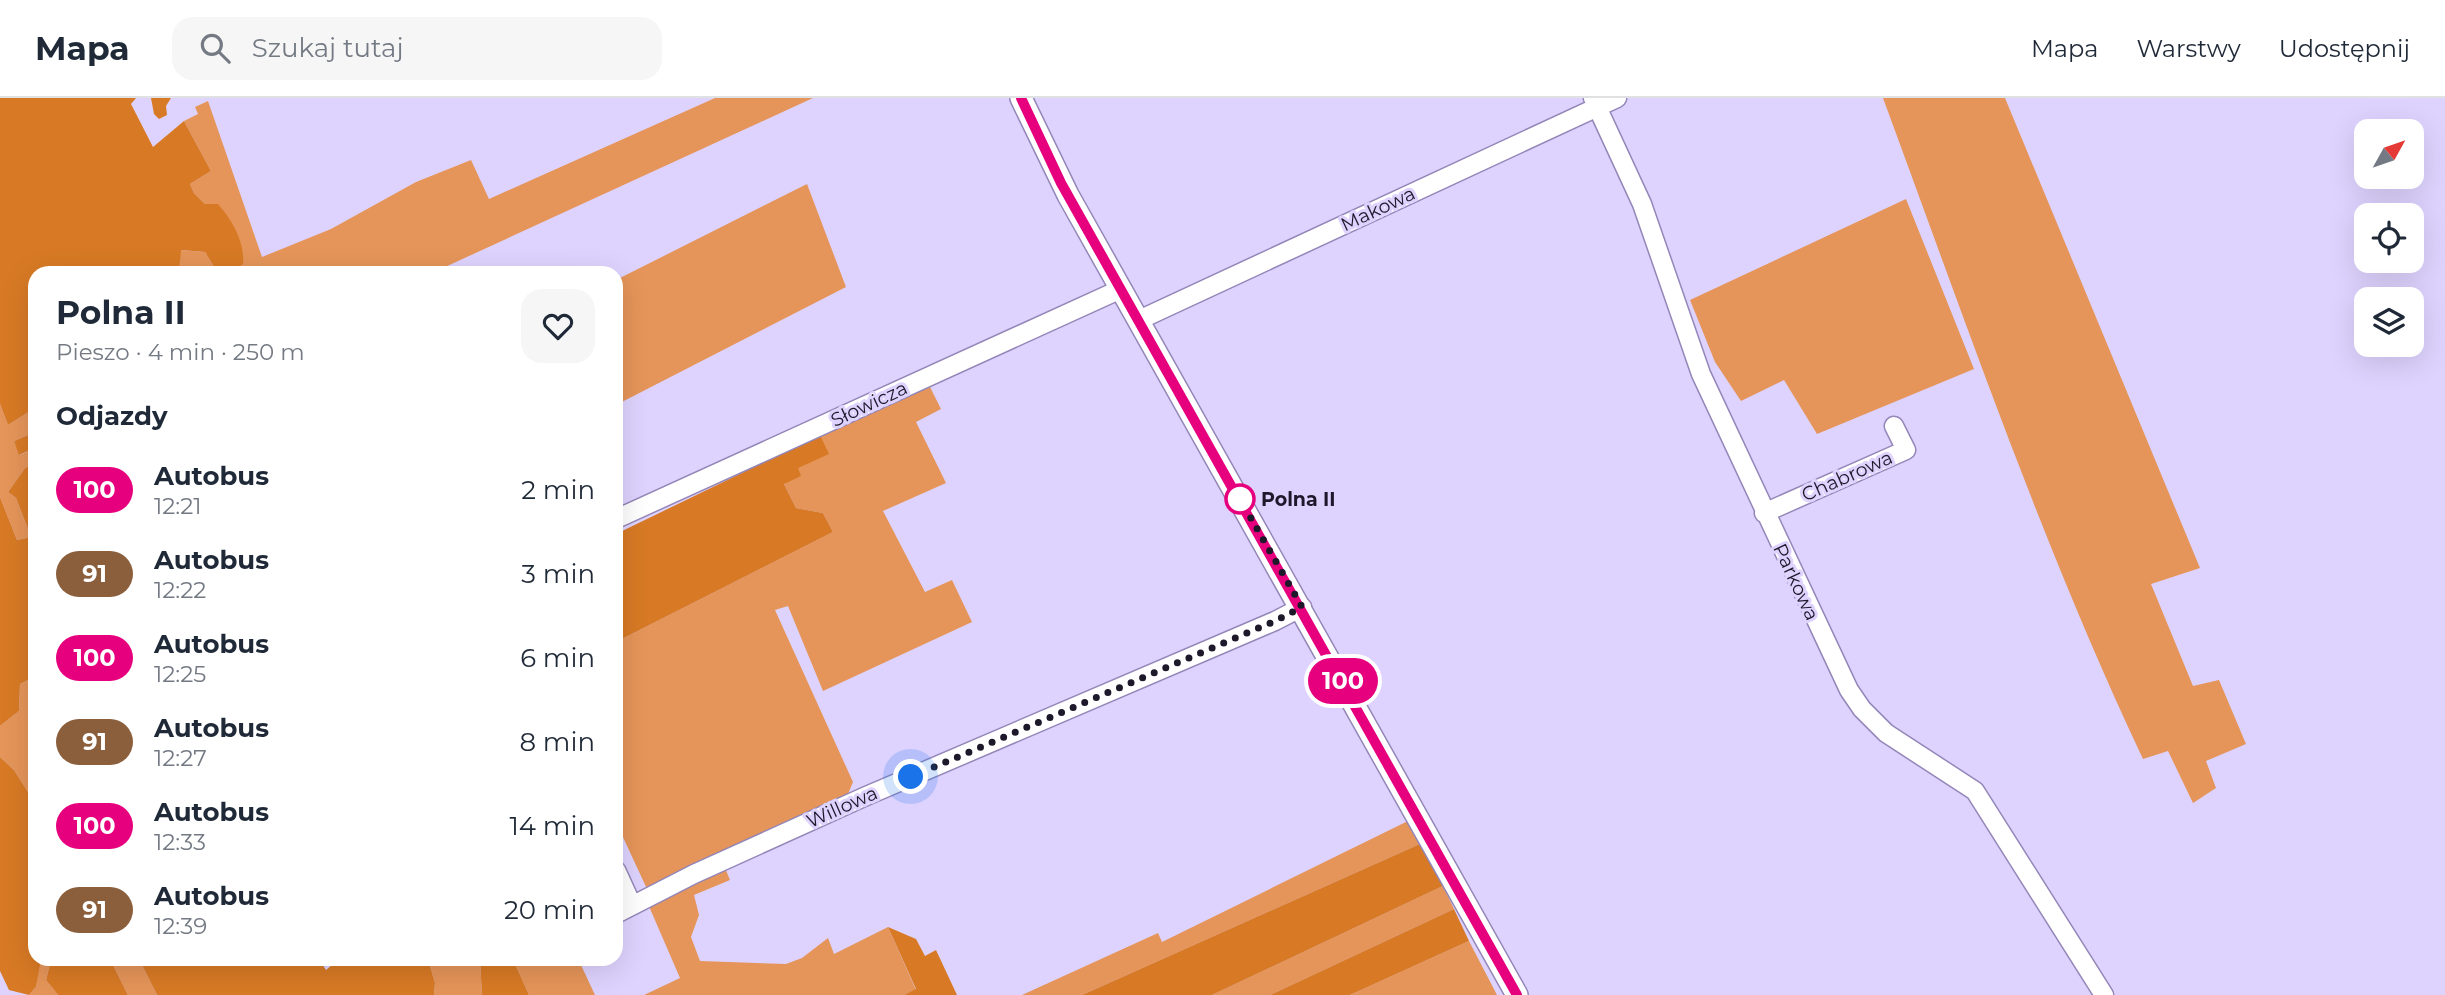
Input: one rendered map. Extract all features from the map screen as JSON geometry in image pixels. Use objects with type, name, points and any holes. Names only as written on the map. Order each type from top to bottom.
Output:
[{"type":"street","points":[[1021,98],[1061,183],[1302,607],[1517,995]]},
{"type":"street","name":"Makowa","points":[[1139,320],[1595,102],[1616,98]]},
{"type":"street","name":"Parkowa","points":[[1595,102],[1642,204],[1701,374],[1764,513],[1856,700],[1886,733],[1975,791],[2104,995]]},
{"type":"street","name":"Słowicza","points":[[623,516],[1121,289]]},
{"type":"street","name":"Chabrowa","points":[[1764,513],[1906,450],[1894,426]]},
{"type":"street","name":"Willowa","points":[[624,909],[864,797],[1302,607]]},
{"type":"shaded area","points":[[0,98],[136,98],[131,104],[153,147],[184,121],[211,171],[190,184],[194,193],[205,204],[218,204],[233,224],[242,248],[243,264],[213,266],[205,252],[181,250],[180,266],[28,266],[28,412],[8,425],[0,404]]},
{"type":"shaded area","points":[[151,98],[171,98],[166,106],[167,115],[159,119],[154,114]]},
{"type":"shaded area","points":[[715,98],[813,98],[447,266],[214,266],[205,204],[194,193],[190,184],[211,171],[184,121],[198,114],[195,107],[208,101],[262,257],[331,229],[416,182],[471,160],[489,199]]},
{"type":"shaded area","points":[[1883,98],[2005,98],[2200,568],[2151,584],[2193,686],[2219,680],[2246,744],[2206,761],[2216,788],[2193,803],[2168,751],[2143,759],[2106,678],[2006,432]]},
{"type":"shaded area","points":[[807,184],[846,287],[623,401],[623,276]]},
{"type":"shaded area","points":[[1906,199],[1974,369],[1817,434],[1784,380],[1741,401],[1715,362],[1690,300]]},
{"type":"shaded area","points":[[180,250],[205,252],[213,266],[179,266]]},
{"type":"shaded area","points":[[928,383],[941,409],[916,422],[946,483],[883,511],[925,592],[952,580],[972,622],[823,691],[788,606],[775,610],[853,782],[848,794],[647,889],[623,837],[623,638],[833,532],[823,513],[796,508],[784,484],[820,435]]},
{"type":"shaded area","points":[[0,404],[8,425],[28,412],[28,435],[14,441],[20,455],[28,451],[28,466],[8,492],[16,498],[28,529],[28,538],[17,540],[0,497]]},
{"type":"shaded area","points":[[28,435],[28,451],[19,455],[14,441]]},
{"type":"shaded area","points":[[820,435],[829,454],[798,468],[801,476],[784,484],[796,508],[823,513],[833,532],[623,638],[623,531]]},
{"type":"shaded area","points":[[28,466],[28,529],[16,498],[8,492]]},
{"type":"shaded area","points":[[0,497],[17,540],[28,538],[28,680],[20,684],[19,711],[0,726]]},
{"type":"shaded area","points":[[28,680],[28,792],[14,770],[0,757],[0,726],[19,711],[20,684]]},
{"type":"shaded area","points":[[0,757],[14,770],[28,792],[28,966],[40,966],[36,987],[29,995],[9,990],[0,971]]},
{"type":"shaded area","points":[[1410,820],[1422,843],[1082,995],[1022,995],[1158,933],[1162,942]]},
{"type":"shaded area","points":[[1422,843],[1443,886],[1212,995],[1082,995]]},
{"type":"shaded area","points":[[725,868],[730,880],[694,895],[699,915],[691,937],[700,961],[786,964],[802,958],[828,938],[834,954],[888,927],[916,990],[904,995],[644,995],[680,978],[648,904]]},
{"type":"shaded area","points":[[1443,886],[1454,909],[1270,995],[1212,995]]},
{"type":"shaded area","points":[[1454,909],[1469,941],[1350,995],[1270,995]]},
{"type":"shaded area","points":[[888,927],[916,939],[925,956],[936,950],[957,995],[904,995],[916,989]]},
{"type":"shaded area","points":[[1469,941],[1497,995],[1350,995]]},
{"type":"shaded area","points":[[39,966],[50,966],[46,980],[58,995],[29,995],[36,987]]},
{"type":"shaded area","points":[[50,966],[114,966],[128,995],[58,995],[46,980]]},
{"type":"shaded area","points":[[114,966],[142,966],[157,995],[128,995]]},
{"type":"shaded area","points":[[142,966],[323,966],[326,970],[331,966],[430,966],[435,983],[434,995],[157,995]]},
{"type":"shaded area","points":[[430,966],[480,966],[482,995],[434,995],[435,983]]},
{"type":"shaded area","points":[[480,966],[516,966],[529,995],[482,995]]},
{"type":"shaded area","points":[[516,966],[581,966],[595,995],[529,995]]},
{"type":"bus line","name":"100","points":[[1021,98],[1061,183],[1320,639],[1517,995]]},
{"type":"place","name":"Polna II","points":[[1240,499]]},
{"type":"route","points":[[911,777],[1302,607],[1240,499]]}]
